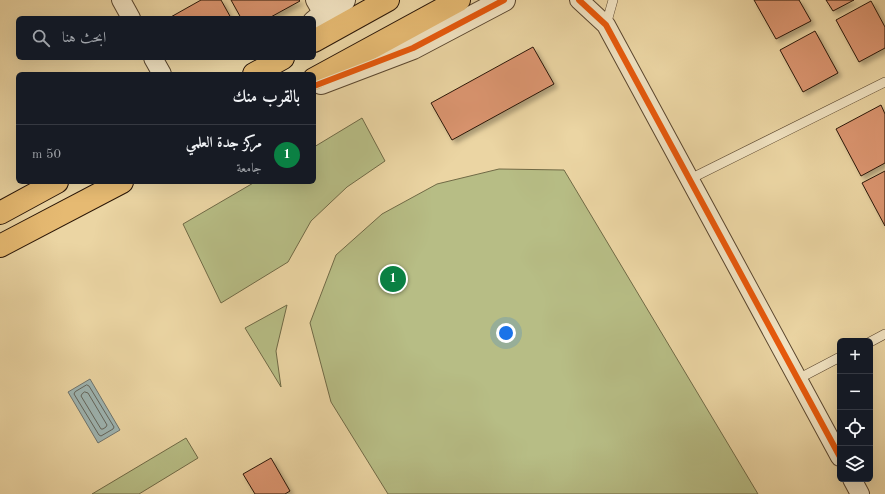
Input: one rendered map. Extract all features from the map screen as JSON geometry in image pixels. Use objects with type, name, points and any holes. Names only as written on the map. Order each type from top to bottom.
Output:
[{"type":"main road","points":[[316,40],[388,0]]},
{"type":"main road","points":[[316,78],[459,0]]},
{"type":"main road","points":[[257,72],[279,60]]},
{"type":"main road","points":[[0,213],[53,184]]},
{"type":"main road","points":[[0,246],[118,184]]},
{"type":"street","points":[[121,0],[130,16]]},
{"type":"street","points":[[317,12],[332,7],[344,0]]},
{"type":"street","points":[[316,85],[414,48],[504,0]]},
{"type":"street","points":[[579,0],[606,25],[837,452]]},
{"type":"street","points":[[154,60],[161,72]]},
{"type":"street","points":[[255,72],[269,60]]},
{"type":"street","points":[[854,482],[860,494]]},
{"type":"lane","points":[[606,25],[613,0]]},
{"type":"lane","points":[[690,178],[885,82]]},
{"type":"lane","points":[[873,340],[885,334]]},
{"type":"lane","points":[[798,380],[837,360]]},
{"type":"green space","points":[[362,118],[385,161],[347,187],[311,221],[288,262],[221,303],[183,224],[252,184],[316,184],[316,146]]},
{"type":"green space","points":[[499,169],[564,170],[758,494],[388,494],[331,402],[310,323],[336,255],[382,214],[437,184]]},
{"type":"green space","points":[[287,305],[276,351],[281,387],[245,328]]},
{"type":"green space","points":[[186,438],[198,458],[139,494],[92,494]]},
{"type":"water","points":[[90,379],[120,430],[98,443],[68,392]]},
{"type":"building","points":[[201,0],[221,0],[230,16],[173,16]]},
{"type":"building","points":[[231,0],[300,1],[273,16],[240,16]]},
{"type":"building","points":[[754,0],[799,0],[811,21],[776,39]]},
{"type":"building","points":[[826,0],[854,0],[833,11]]},
{"type":"building","points":[[871,1],[885,27],[885,48],[859,62],[836,20]]},
{"type":"building","points":[[815,31],[838,73],[803,92],[780,50]]},
{"type":"building","points":[[533,47],[554,84],[452,140],[431,103]]},
{"type":"building","points":[[881,105],[885,114],[885,163],[861,176],[836,129]]},
{"type":"building","points":[[885,171],[885,226],[862,183]]},
{"type":"building","points":[[271,458],[290,491],[285,494],[255,494],[243,474]]},
{"type":"cycle path","points":[[316,85],[413,48],[504,0]]},
{"type":"cycle path","points":[[579,0],[606,25],[837,451]]},
{"type":"place","name":"مركز جدة العلمي","points":[[393,279]]}]
